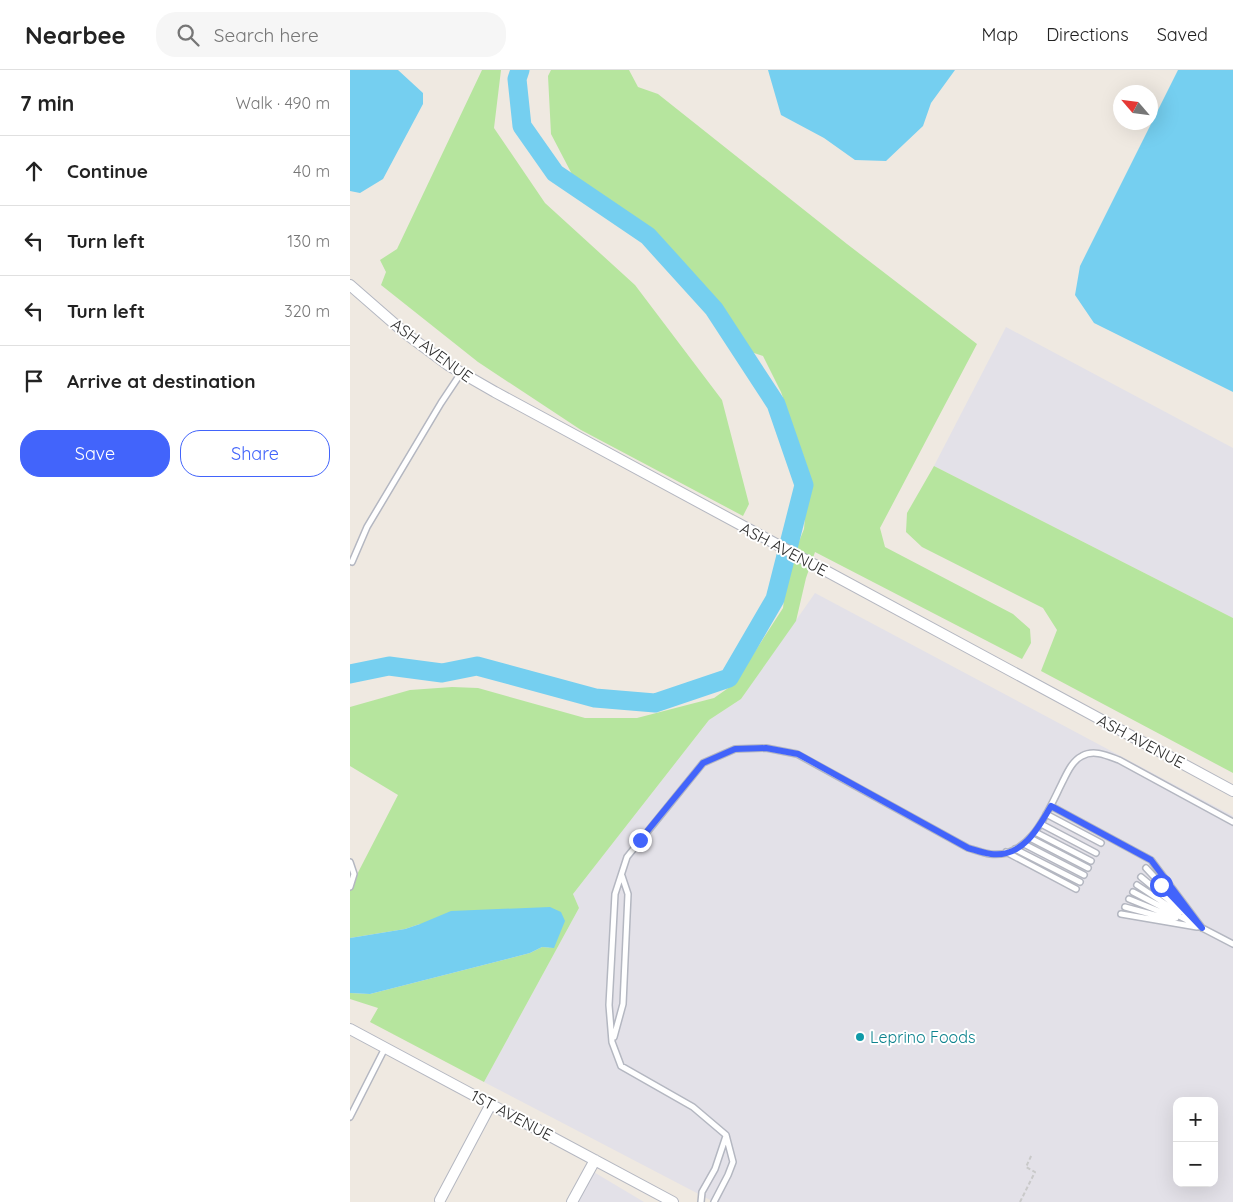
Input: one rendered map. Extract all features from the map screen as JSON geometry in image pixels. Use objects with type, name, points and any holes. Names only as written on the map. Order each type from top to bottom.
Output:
[{"type":"street","name":"ASH AVENUE","points":[[350,285],[404,333],[461,373],[1233,791]]},
{"type":"street","name":"1ST AVENUE","points":[[350,1029],[673,1202]]},
{"type":"street","points":[[440,1200],[491,1104]]},
{"type":"street","points":[[572,1202],[595,1160]]},
{"type":"lane","points":[[352,562],[367,527],[461,373]]},
{"type":"lane","points":[[714,1202],[733,1162],[726,1135],[693,1108],[621,1066],[612,1042],[609,1005],[615,894],[628,857],[703,763],[735,749],[766,748],[798,754],[968,848],[992,854],[1015,849],[1030,838],[1051,806],[1070,766],[1083,755],[1099,753],[1119,760],[1233,822]]},
{"type":"lane","points":[[1051,806],[1151,860],[1202,928]]},
{"type":"lane","points":[[1046,814],[1102,843]]},
{"type":"lane","points":[[1040,824],[1096,853]]},
{"type":"lane","points":[[1035,832],[1091,862]]},
{"type":"lane","points":[[1030,838],[1088,868]]},
{"type":"lane","points":[[1024,844],[1084,875]]},
{"type":"lane","points":[[1015,849],[1080,882]]},
{"type":"lane","points":[[1006,852],[1076,889]]},
{"type":"lane","points":[[350,862],[354,879],[350,887]]},
{"type":"lane","points":[[1146,868],[1202,928]]},
{"type":"lane","points":[[612,1042],[623,1004],[628,894],[622,875]]},
{"type":"lane","points":[[1141,877],[1202,928]]},
{"type":"lane","points":[[1137,885],[1202,928]]},
{"type":"lane","points":[[1133,892],[1233,944]]},
{"type":"lane","points":[[1129,899],[1202,928]]},
{"type":"lane","points":[[1125,906],[1202,928]]},
{"type":"lane","points":[[1121,914],[1202,928]]},
{"type":"lane","points":[[350,1117],[386,1048]]},
{"type":"lane","points":[[701,1202],[702,1192],[714,1169],[726,1135]]},
{"type":"path","points":[[1020,1202],[1036,1172],[1026,1167],[1032,1154]]},
{"type":"shaded area","points":[[1006,327],[1233,448],[1233,618],[934,466]]},
{"type":"shaded area","points":[[815,593],[1233,816],[1233,1202],[714,1202],[484,1082],[579,908],[573,894],[709,720],[741,699]]},
{"type":"shaded area","points":[[592,1171],[644,1202],[576,1202]]},
{"type":"green space","points":[[482,70],[501,70],[494,128],[545,203],[635,285],[722,400],[749,504],[743,516],[581,430],[478,362],[381,285],[386,272],[380,260],[397,249]]},
{"type":"green space","points":[[551,70],[629,70],[638,87],[658,94],[977,344],[880,528],[885,547],[1013,614],[1030,629],[1031,643],[1022,659],[815,552],[806,578],[796,621],[741,699],[709,720],[573,894],[579,908],[484,1082],[370,1022],[378,1008],[350,999],[350,993],[370,994],[530,953],[542,947],[554,948],[420,924],[405,929],[350,938],[350,888],[398,795],[350,766],[350,707],[410,690],[452,687],[478,688],[585,718],[637,718],[714,698],[734,684],[783,608],[788,569],[804,529],[809,472],[781,392],[763,356],[751,352],[714,302],[647,230],[575,180],[551,134],[548,76]]},
{"type":"green space","points":[[934,466],[1233,618],[1233,773],[1041,671],[1057,630],[1043,608],[922,547],[906,532],[907,513]]},
{"type":"water","points":[[350,70],[398,70],[423,93],[423,104],[383,179],[360,193],[350,191]]},
{"type":"water","points":[[768,70],[955,70],[931,103],[923,126],[886,161],[855,160],[824,138],[781,115]]},
{"type":"water","points":[[1178,70],[1233,70],[1233,392],[1094,323],[1075,295],[1080,266],[1148,130],[1158,130],[1158,110]]},
{"type":"water","points":[[550,907],[561,912],[565,921],[554,948],[542,947],[530,953],[370,994],[350,993],[350,938],[405,929],[451,911]]},
{"type":"waterway","points":[[350,674],[389,666],[442,673],[477,666],[595,698],[655,703],[729,678],[775,599],[804,485],[776,404],[714,309],[648,236],[555,173],[522,126],[517,79],[520,70]]},
{"type":"place","name":"Leprino Foods","points":[[860,1037]]},
{"type":"route","points":[[640,840],[703,763],[735,749],[766,748],[798,754],[968,848],[992,854],[1006,852],[1024,844],[1035,832],[1051,806],[1151,860],[1202,928],[1161,885]]}]
